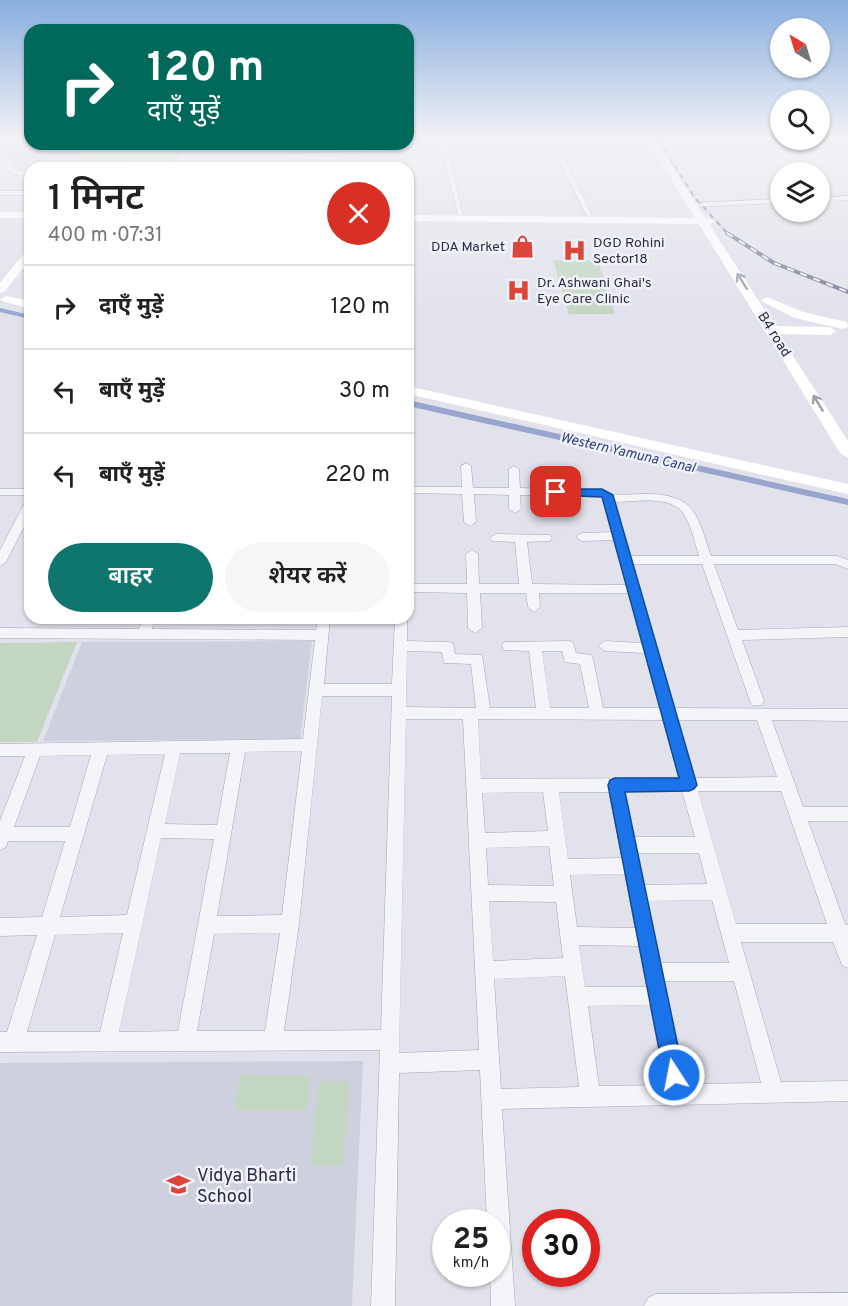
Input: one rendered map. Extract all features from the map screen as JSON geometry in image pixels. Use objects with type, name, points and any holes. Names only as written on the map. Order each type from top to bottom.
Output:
[{"type":"street","points":[[457,197],[461,215]]},
{"type":"street","points":[[581,197],[590,215]]},
{"type":"street","points":[[688,197],[693,205],[707,216]]},
{"type":"street","points":[[694,197],[707,216]]},
{"type":"street","points":[[830,199],[848,198]]},
{"type":"street","points":[[414,216],[707,216],[770,203]]},
{"type":"street","points":[[414,216],[707,216]]},
{"type":"street","name":"B4 road","points":[[707,216],[729,261],[778,328],[809,365],[848,427]]},
{"type":"street","name":"B4 road","points":[[707,216],[760,290],[778,328],[848,453]]},
{"type":"street","points":[[0,217],[24,217]]},
{"type":"street","points":[[729,261],[741,261]]},
{"type":"street","points":[[2,299],[24,263]]},
{"type":"street","points":[[2,299],[24,274]]},
{"type":"street","points":[[760,290],[799,315],[846,327]]},
{"type":"street","points":[[2,299],[24,304]]},
{"type":"street","points":[[778,328],[846,327]]},
{"type":"street","points":[[414,392],[848,489]]},
{"type":"street","points":[[466,466],[470,522]]},
{"type":"street","points":[[514,469],[515,508]]},
{"type":"street","points":[[414,490],[602,493],[608,495],[774,1093]]},
{"type":"street","points":[[0,492],[24,492]]},
{"type":"street","points":[[609,499],[677,502],[684,506],[691,516],[843,933],[848,959]]},
{"type":"street","points":[[0,562],[4,548],[24,514]]},
{"type":"street","points":[[582,537],[619,536]]},
{"type":"street","points":[[496,538],[546,538]]},
{"type":"street","points":[[521,538],[534,608]]},
{"type":"street","points":[[472,554],[475,628]]},
{"type":"street","points":[[627,560],[837,560],[848,565]]},
{"type":"street","points":[[414,588],[634,589]]},
{"type":"street","points":[[144,634],[147,624]]},
{"type":"street","points":[[273,1041],[290,924],[323,624]]},
{"type":"street","points":[[383,1306],[401,624]]},
{"type":"street","points":[[733,635],[848,632]]},
{"type":"street","points":[[0,633],[322,635]]},
{"type":"street","points":[[400,646],[448,647],[450,659],[477,659],[474,786],[502,1306]]},
{"type":"street","points":[[509,646],[568,646],[570,658],[586,659],[597,713]]},
{"type":"street","points":[[535,646],[544,713]]},
{"type":"street","points":[[605,646],[650,648]]},
{"type":"street","points":[[316,690],[399,690]]},
{"type":"street","points":[[398,713],[669,713],[760,707],[846,719]]},
{"type":"street","points":[[0,750],[310,745]]},
{"type":"street","points":[[186,1041],[238,746]]},
{"type":"street","points":[[107,1042],[174,747]]},
{"type":"street","points":[[101,748],[49,926],[7,1042],[390,1040]]},
{"type":"street","points":[[35,750],[2,838],[76,834]]},
{"type":"street","points":[[474,786],[787,784]]},
{"type":"street","points":[[615,785],[678,1095]]},
{"type":"street","points":[[550,786],[590,1097]]},
{"type":"street","points":[[798,814],[848,814]]},
{"type":"street","points":[[155,831],[223,832]]},
{"type":"street","points":[[477,841],[556,838]]},
{"type":"street","points":[[628,845],[705,845]]},
{"type":"street","points":[[560,867],[632,866]]},
{"type":"street","points":[[637,893],[719,892]]},
{"type":"street","points":[[480,893],[564,894]]},
{"type":"street","points":[[0,927],[134,924]]},
{"type":"street","points":[[207,925],[290,924]]},
{"type":"street","points":[[730,933],[843,933]]},
{"type":"street","points":[[569,936],[646,937]]},
{"type":"street","points":[[484,970],[573,967]]},
{"type":"street","points":[[653,972],[741,972]]},
{"type":"street","points":[[577,997],[658,996]]},
{"type":"street","points":[[390,1063],[488,1060]]},
{"type":"street","points":[[491,1099],[848,1091]]},
{"type":"street","points":[[656,1306],[848,1305]]},
{"type":"shaded area","points":[[312,641],[300,739],[43,741],[82,642]]},
{"type":"shaded area","name":"Vidya Bharti School","points":[[363,1061],[352,1306],[0,1306],[0,1063]]},
{"type":"green space","points":[[553,260],[598,261],[615,314],[569,314]]},
{"type":"green space","points":[[77,642],[37,742],[0,742],[0,643]]},
{"type":"green space","points":[[240,1075],[310,1076],[307,1110],[235,1110]]},
{"type":"green space","points":[[319,1081],[350,1082],[343,1166],[311,1165]]},
{"type":"waterway","name":"Western Yamuna Canal","points":[[0,310],[24,316]]},
{"type":"waterway","name":"Western Yamuna Canal","points":[[414,404],[848,502]]},
{"type":"railway","points":[[694,197],[727,233]]},
{"type":"railway","points":[[727,233],[774,263],[848,292]]},
{"type":"place","name":"DDA Market","points":[[523,246]]},
{"type":"place","name":"DGD Rohini Sector18","points":[[575,250]]},
{"type":"place","name":"Dr. Ashwani Ghai's Eye Care Clinic","points":[[519,290]]},
{"type":"place","name":"Vidya Bharti School","points":[[179,1185]]},
{"type":"route","points":[[556,492],[605,493],[608,495],[689,785],[615,785],[674,1075]]}]
